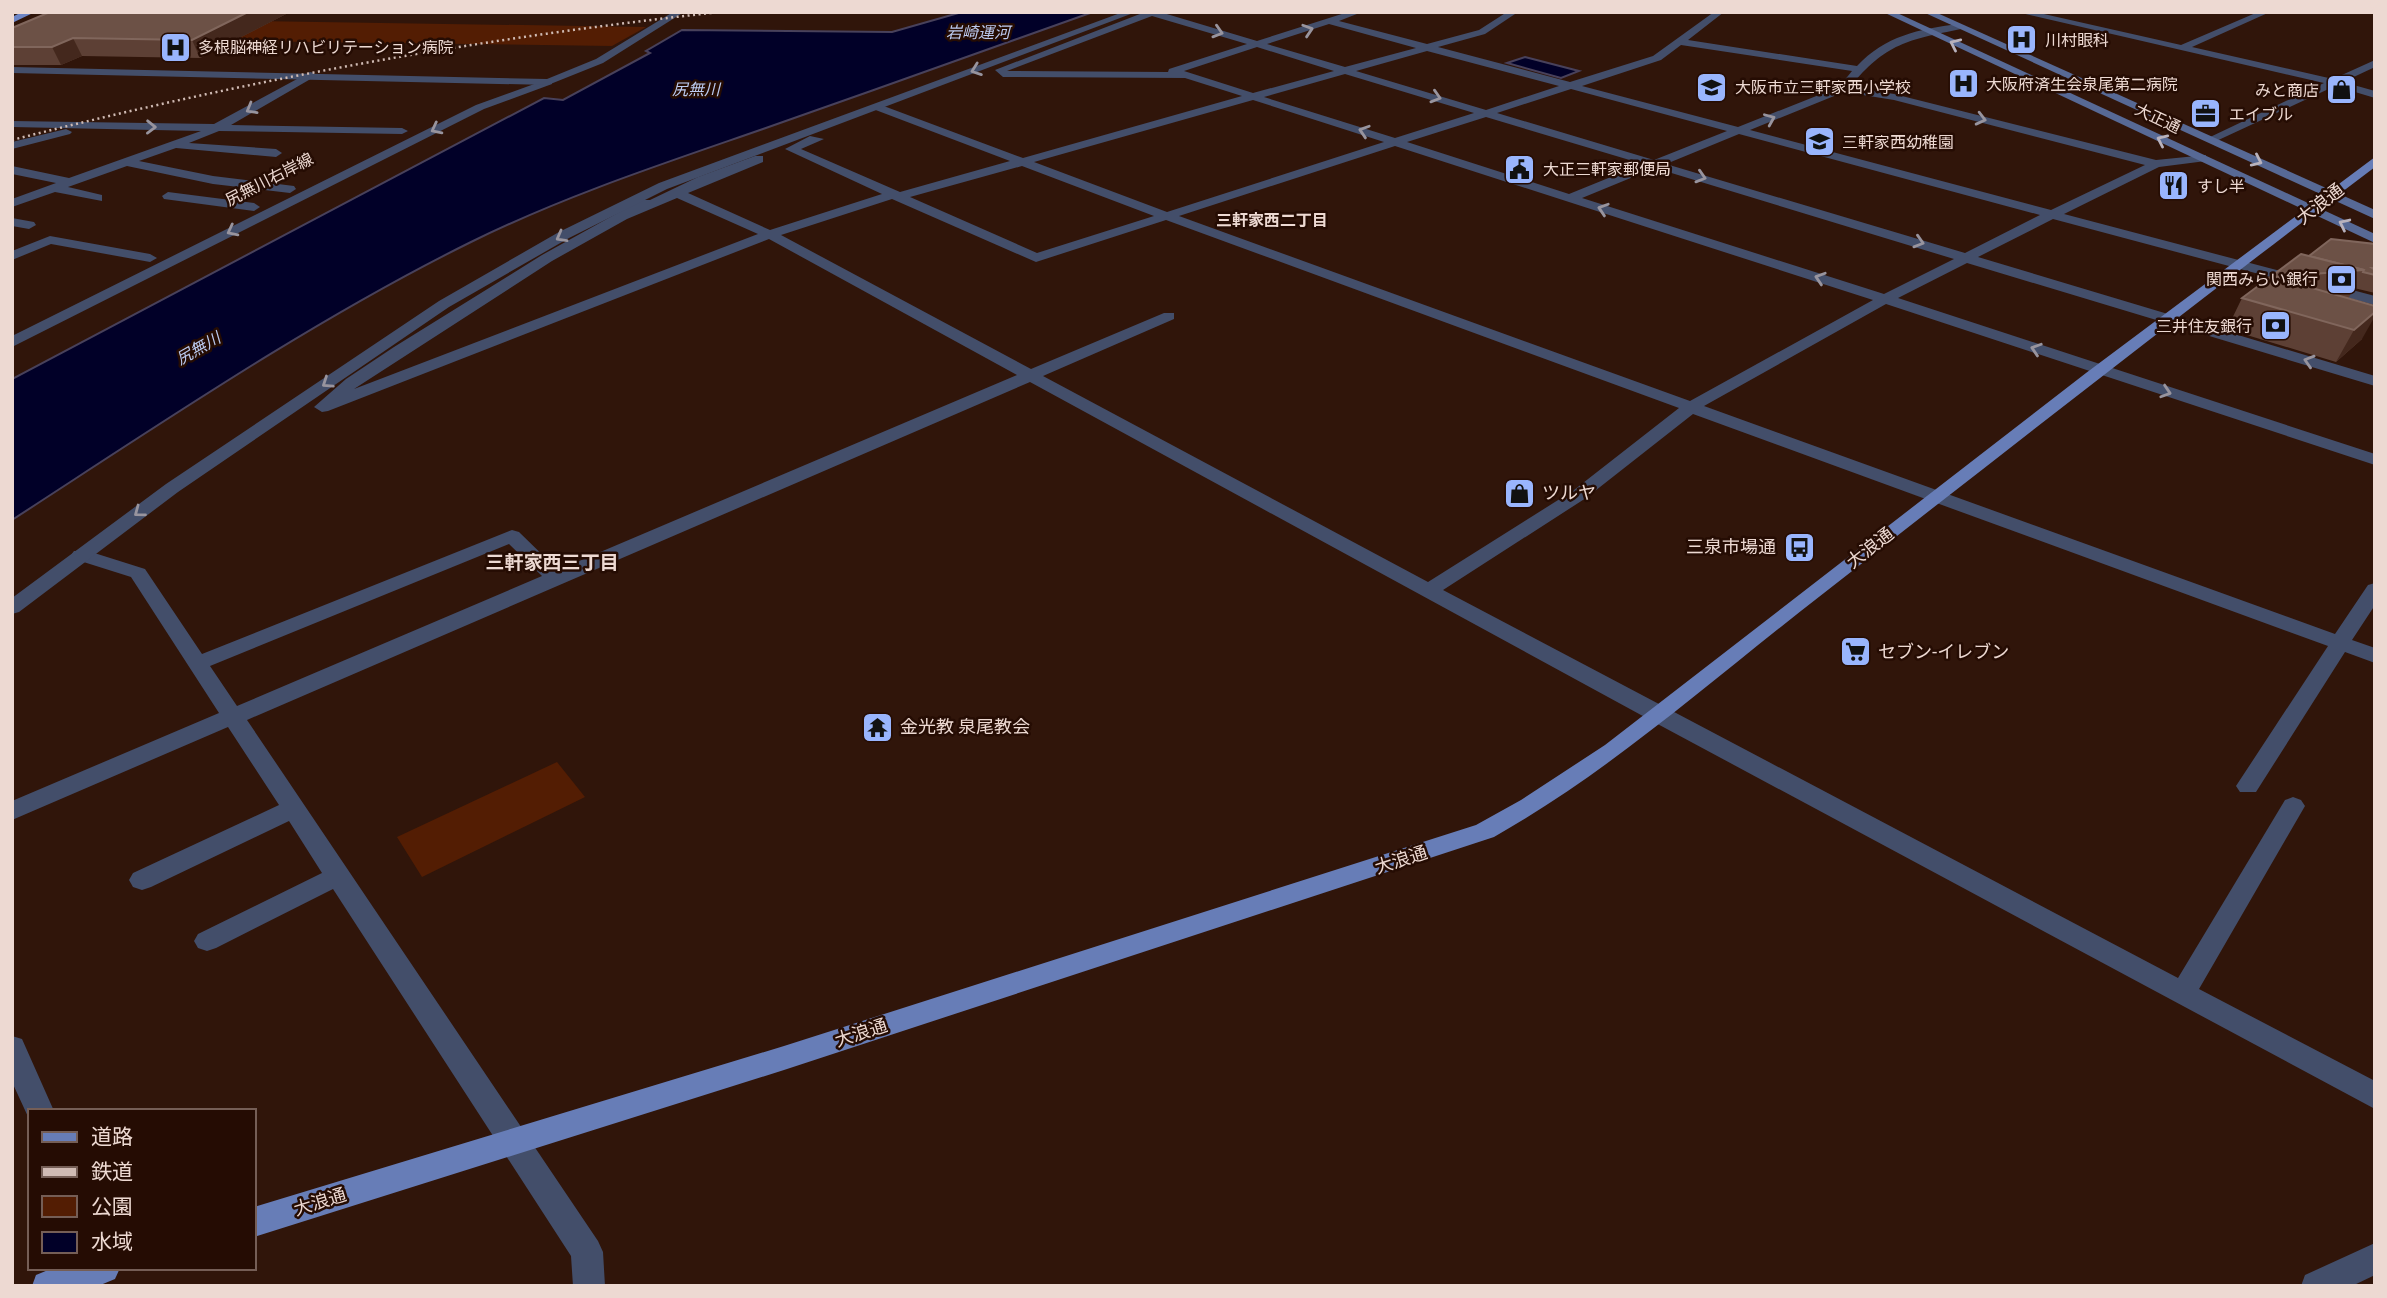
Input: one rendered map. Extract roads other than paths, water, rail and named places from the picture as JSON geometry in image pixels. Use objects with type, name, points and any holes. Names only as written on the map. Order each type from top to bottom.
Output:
[{"type":"highway","points":[[12,20],[33,17]]},
{"type":"highway","points":[[12,32],[33,17]]},
{"type":"main road","name":"大正通","points":[[1888,12],[2202,158],[2322,203],[2375,215]]},
{"type":"main road","name":"大正通","points":[[1927,12],[2211,140],[2322,203],[2375,239]]},
{"type":"main road","name":"大浪通","points":[[256,1221],[515,1143],[1459,840],[1532,806],[1660,716],[1938,495],[2375,161]]},
{"type":"main road","points":[[48,1286],[98,1270]]},
{"type":"street","points":[[12,70],[548,82],[568,76],[612,53],[680,12]]},
{"type":"street","points":[[1132,12],[877,107],[759,159],[703,180],[677,194],[647,204],[580,240],[463,310],[350,382],[322,407],[815,217],[1482,32],[1514,12]]},
{"type":"street","points":[[1187,75],[1003,74],[1000,70],[1153,12],[2375,381]]},
{"type":"street","points":[[1358,12],[1173,71],[1885,299],[2375,460]]},
{"type":"street","points":[[784,147],[1036,258],[1657,58],[1720,12]]},
{"type":"street","points":[[2021,12],[2332,82],[2375,95]]},
{"type":"street","points":[[2182,48],[2266,12]]},
{"type":"street","points":[[2066,22],[2086,16]]},
{"type":"street","points":[[1332,22],[2375,301]]},
{"type":"street","points":[[1570,198],[1843,89],[1858,69],[1900,36],[1958,27]]},
{"type":"street","points":[[1681,42],[1858,69]]},
{"type":"street","points":[[2211,140],[2375,63]]},
{"type":"street","points":[[12,202],[216,128],[310,75]]},
{"type":"street","name":"尻無川右岸線","points":[[12,342],[497,100],[548,82]]},
{"type":"street","name":"尻無川右岸線","points":[[12,327],[402,131],[486,93],[548,82]]},
{"type":"street","points":[[1843,89],[1894,97],[2157,164]]},
{"type":"street","points":[[877,107],[1166,216],[2375,656]]},
{"type":"street","points":[[12,124],[402,131]]},
{"type":"street","points":[[12,146],[91,125]]},
{"type":"street","points":[[12,608],[172,488],[444,304],[501,270],[617,206],[663,186],[784,147],[818,139],[814,138]]},
{"type":"street","points":[[171,146],[276,153]]},
{"type":"street","points":[[1428,591],[1580,494],[1691,407],[1885,299],[2051,215],[2157,164],[2202,158]]},
{"type":"street","points":[[126,162],[213,180],[290,189]]},
{"type":"street","points":[[12,170],[69,182]]},
{"type":"street","points":[[54,188],[98,198]]},
{"type":"street","points":[[677,194],[771,235],[1660,716],[2375,1096]]},
{"type":"street","points":[[168,195],[254,207]]},
{"type":"street","points":[[12,222],[29,225]]},
{"type":"street","points":[[12,256],[50,240],[150,258]]},
{"type":"street","points":[[12,811],[1169,316]]},
{"type":"street","points":[[198,663],[512,536],[555,578]]},
{"type":"street","points":[[81,555],[138,573],[587,1252],[589,1286]]},
{"type":"street","points":[[2248,786],[2375,589]]},
{"type":"street","points":[[2183,993],[2293,806]]},
{"type":"street","points":[[142,880],[293,809]]},
{"type":"street","points":[[207,941],[338,876]]},
{"type":"street","points":[[12,1048],[38,1109]]},
{"type":"street","points":[[2317,1286],[2375,1258]]},
{"type":"water","name":"尻無川","points":[[962,12],[1093,12],[652,168],[506,225],[412,272],[295,339],[12,520],[12,379],[544,98],[563,100],[650,53],[646,51],[682,30],[892,32]]},
{"type":"water","points":[[1525,57],[1579,71],[1561,78],[1507,63]]},
{"type":"railway","points":[[12,140],[187,98],[363,63],[541,35],[720,12]]},
{"type":"place","name":"川村眼科","points":[[2022,40]]},
{"type":"place","name":"多根脳神経リハビリテーション病院","points":[[175,47]]},
{"type":"place","name":"大阪府済生会泉尾第二病院","points":[[1963,84]]},
{"type":"place","name":"大阪市立三軒家西小学校","points":[[1712,87]]},
{"type":"place","name":"みと商店","points":[[2342,90]]},
{"type":"place","name":"エイブル","points":[[2206,114]]},
{"type":"place","name":"三軒家西幼稚園","points":[[1819,142]]},
{"type":"place","name":"大正三軒家郵便局","points":[[1520,169]]},
{"type":"place","name":"すし半","points":[[2174,186]]},
{"type":"place","name":"関西みらい銀行","points":[[2341,279]]},
{"type":"place","name":"三井住友銀行","points":[[2275,326]]},
{"type":"place","name":"ツルヤ","points":[[1519,493]]},
{"type":"place","name":"三泉市場通","points":[[1799,547]]},
{"type":"place","name":"セブン-イレブン","points":[[1855,652]]},
{"type":"place","name":"金光教 泉尾教会","points":[[877,727]]},
{"type":"district","name":"三軒家西二丁目","points":[[1272,220]]},
{"type":"district","name":"三軒家西三丁目","points":[[552,562]]},
{"type":"water label","name":"岩崎運河","points":[[978,32]]}]
